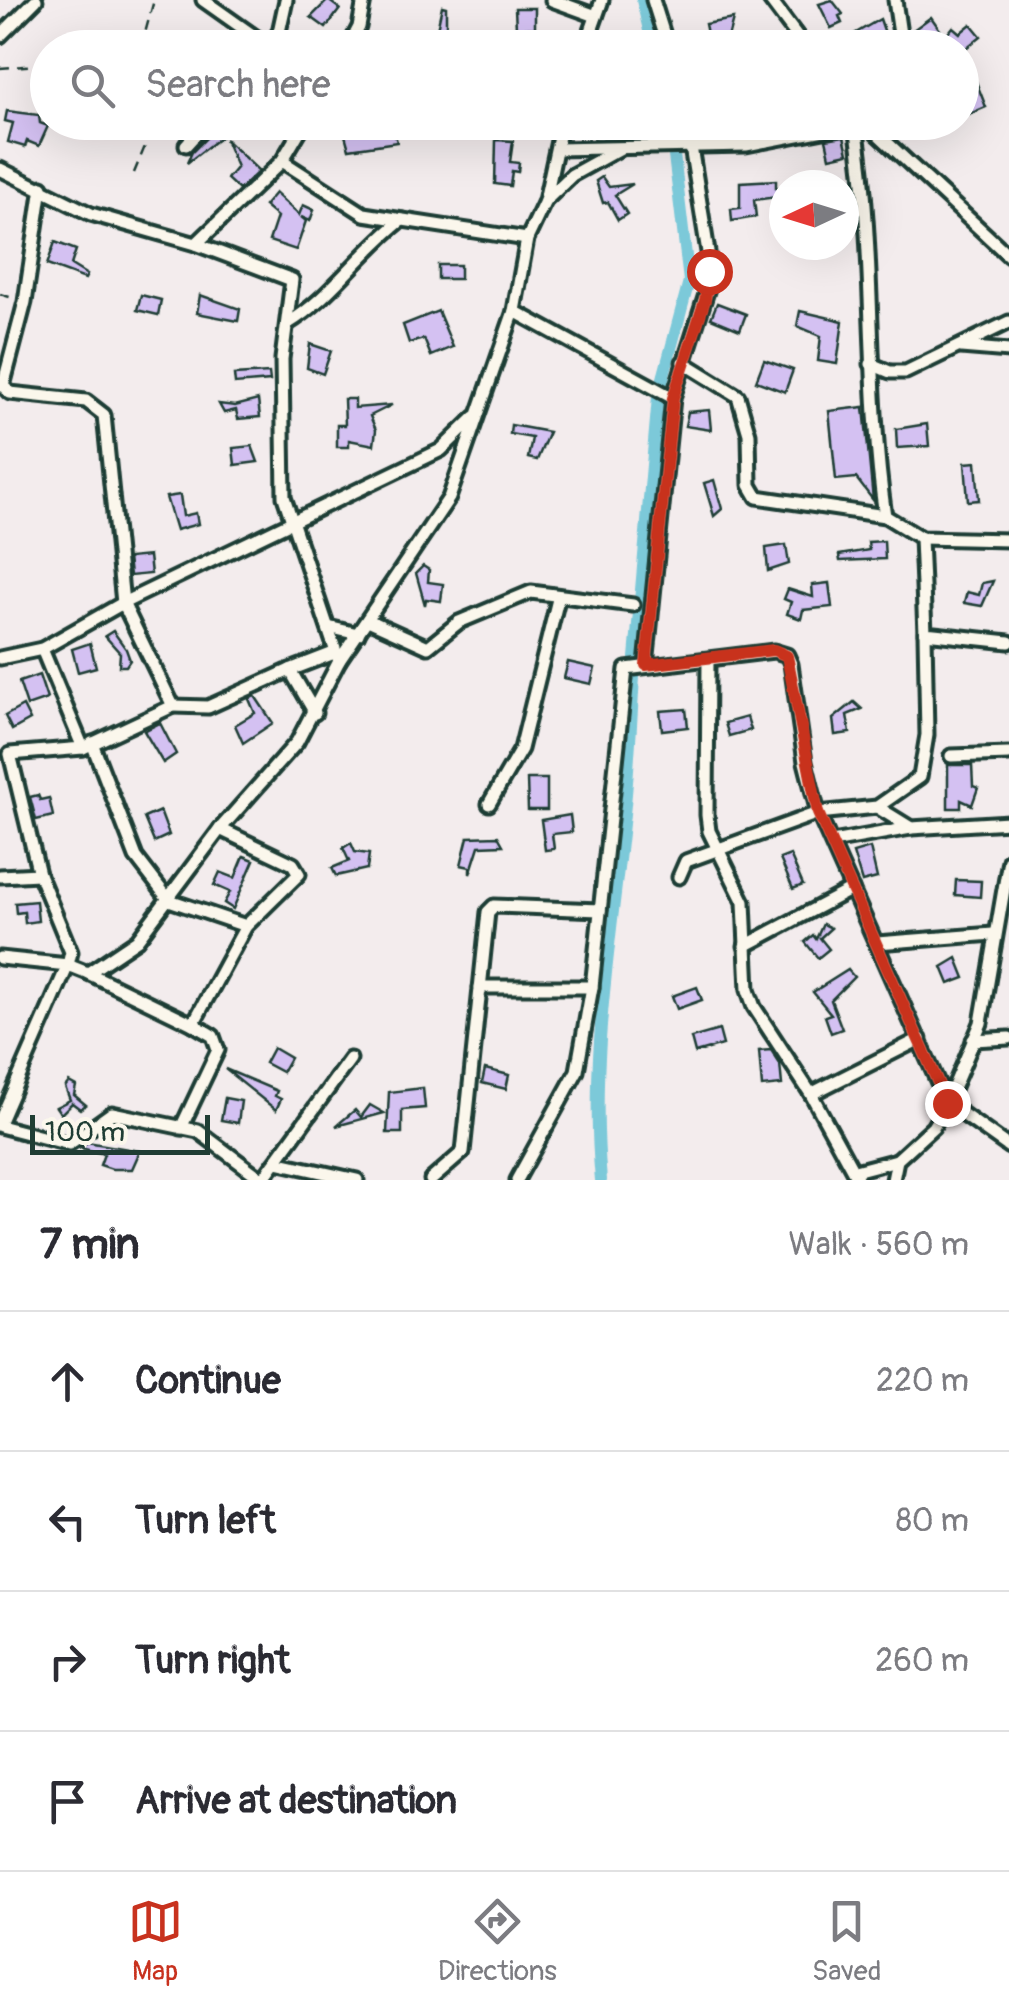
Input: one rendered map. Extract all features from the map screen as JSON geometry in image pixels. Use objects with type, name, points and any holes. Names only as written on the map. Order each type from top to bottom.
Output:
[{"type":"street","points":[[0,36],[36,0]]},
{"type":"street","points":[[203,0],[245,30]]},
{"type":"street","points":[[279,30],[286,0]]},
{"type":"street","points":[[357,30],[364,0]]},
{"type":"street","points":[[552,0],[596,16]]},
{"type":"street","points":[[592,30],[602,0]]},
{"type":"street","points":[[653,0],[662,30]]},
{"type":"street","points":[[770,0],[792,30]]},
{"type":"street","points":[[896,0],[900,30]]},
{"type":"street","points":[[186,146],[191,140]]},
{"type":"street","points":[[196,244],[282,161],[295,140]]},
{"type":"street","points":[[88,973],[137,940],[220,828],[298,742],[315,712],[336,657],[358,634],[450,498],[514,311],[528,239],[545,202],[559,140]]},
{"type":"street","points":[[646,665],[673,398],[705,300],[709,271],[691,140]]},
{"type":"street","points":[[557,149],[693,147],[773,140]]},
{"type":"street","points":[[862,140],[870,225],[874,434],[886,516]]},
{"type":"street","points":[[894,140],[1009,256]]},
{"type":"street","points":[[545,202],[572,175],[623,147]]},
{"type":"street","points":[[282,161],[364,214],[528,239]]},
{"type":"street","points":[[0,169],[91,214],[196,244],[292,280],[282,359],[282,481],[336,657]]},
{"type":"street","points":[[42,187],[26,302],[4,386],[10,393],[86,401],[104,415],[124,602],[173,706]]},
{"type":"street","points":[[287,324],[315,308],[366,250],[402,220]]},
{"type":"street","points":[[514,311],[673,398]]},
{"type":"street","points":[[871,364],[890,372],[906,372],[1009,322]]},
{"type":"street","points":[[961,347],[1009,351]]},
{"type":"street","points":[[682,362],[738,396],[749,434],[750,486],[757,497],[886,516],[921,538],[1009,540]]},
{"type":"street","points":[[0,658],[42,649],[124,602],[440,450],[477,414]]},
{"type":"street","points":[[679,877],[683,863],[818,813],[878,806],[920,777],[927,735],[921,538]]},
{"type":"street","points":[[368,620],[428,647],[437,636],[490,607],[531,592],[558,599],[633,606]]},
{"type":"street","points":[[490,804],[521,749],[558,599]]},
{"type":"street","points":[[328,627],[358,634]]},
{"type":"street","points":[[926,633],[1009,642]]},
{"type":"street","points":[[42,649],[136,856],[168,900],[246,926]]},
{"type":"street","points":[[517,1180],[571,1087],[592,987],[625,673],[632,665],[708,660],[774,650],[787,656],[818,813],[947,1103],[1009,1147]]},
{"type":"street","points":[[336,657],[290,670],[208,707],[173,706],[87,746],[10,754],[39,874],[71,952],[0,1124],[70,1144],[112,1113],[198,1131],[263,1180],[350,1060]]},
{"type":"street","points":[[708,660],[706,815],[718,851],[744,902],[745,946],[754,1007],[811,1094],[856,1175],[897,1160],[934,1126],[947,1103],[982,1015],[993,934],[1009,860]]},
{"type":"street","points":[[290,670],[315,712]]},
{"type":"street","points":[[951,756],[1009,754]]},
{"type":"street","points":[[878,806],[910,828]]},
{"type":"street","points":[[832,842],[910,828],[1009,822]]},
{"type":"street","points":[[193,1024],[246,926],[298,874],[293,864],[220,828]]},
{"type":"street","points":[[0,876],[39,874]]},
{"type":"street","points":[[745,946],[852,889]]},
{"type":"street","points":[[431,1180],[463,1152],[490,908],[600,910]]},
{"type":"street","points":[[876,943],[993,934]]},
{"type":"street","points":[[0,958],[68,965],[214,1036],[218,1050],[181,1128]]},
{"type":"street","points":[[480,987],[592,987]]},
{"type":"street","points":[[973,1040],[1009,1038]]},
{"type":"street","points":[[811,1094],[920,1039]]},
{"type":"street","points":[[892,1180],[897,1160]]},
{"type":"street","points":[[276,1162],[357,1180]]},
{"type":"path","points":[[146,30],[154,0]]},
{"type":"path","points":[[0,68],[30,66]]},
{"type":"path","points":[[134,173],[148,140]]},
{"type":"building","points":[[328,0],[340,9],[326,28],[311,17]]},
{"type":"building","points":[[832,0],[843,14],[839,16],[842,23],[831,28],[819,4]]},
{"type":"building","points":[[442,6],[446,7],[446,30],[430,30],[437,29]]},
{"type":"building","points":[[515,8],[535,8],[535,28],[516,28]]},
{"type":"building","points":[[931,17],[940,30],[913,30]]},
{"type":"building","points":[[733,19],[730,30],[706,30],[705,24]]},
{"type":"building","points":[[880,19],[884,30],[861,30]]},
{"type":"building","points":[[979,89],[986,107],[979,110]]},
{"type":"building","points":[[7,111],[30,114],[30,140],[42,140],[39,146],[27,141],[25,147],[8,142],[13,123],[5,121]]},
{"type":"building","points":[[204,140],[217,140],[187,163]]},
{"type":"building","points":[[225,140],[259,171],[239,190],[227,179],[237,167]]},
{"type":"building","points":[[346,140],[397,142],[349,149]]},
{"type":"building","points":[[496,140],[513,141],[510,162],[519,163],[518,172],[512,171],[510,186],[495,184]]},
{"type":"building","points":[[826,140],[845,140],[848,153],[830,157]]},
{"type":"building","points":[[602,177],[609,187],[633,184],[615,195],[627,214],[618,220],[608,202],[603,203],[596,181]]},
{"type":"building","points":[[769,180],[769,198],[754,200],[756,217],[732,221],[731,209],[740,208],[740,182]]},
{"type":"building","points":[[275,193],[299,215],[303,205],[314,210],[310,221],[301,217],[306,221],[296,250],[269,241],[277,217],[264,206]]},
{"type":"building","points":[[55,242],[76,250],[71,265],[87,275],[85,279],[47,265]]},
{"type":"building","points":[[438,265],[460,265],[460,279],[438,279]]},
{"type":"building","points":[[141,295],[161,300],[158,315],[137,310]]},
{"type":"building","points":[[200,295],[240,309],[238,321],[197,313]]},
{"type":"building","points":[[717,303],[746,314],[740,330],[711,318]]},
{"type":"building","points":[[438,311],[453,347],[431,356],[424,339],[409,343],[403,325]]},
{"type":"building","points":[[800,311],[843,321],[837,364],[818,361],[821,336],[797,326]]},
{"type":"building","points":[[310,344],[331,351],[323,374],[307,368]]},
{"type":"building","points":[[764,360],[793,370],[785,392],[756,381]]},
{"type":"building","points":[[269,373],[270,381],[235,384],[234,375]]},
{"type":"building","points":[[344,399],[355,399],[355,408],[392,405],[370,416],[376,430],[374,445],[349,440],[349,447],[337,447],[337,425],[345,425]]},
{"type":"building","points":[[258,400],[260,417],[238,419],[236,410],[224,413],[219,404],[235,406]]},
{"type":"building","points":[[864,407],[873,500],[856,478],[836,480],[829,411]]},
{"type":"building","points":[[709,410],[711,430],[685,426],[688,412]]},
{"type":"building","points":[[927,424],[929,446],[897,448],[896,429]]},
{"type":"building","points":[[511,425],[549,432],[537,460],[528,458],[532,438],[510,434]]},
{"type":"building","points":[[252,446],[258,462],[235,465],[233,448]]},
{"type":"building","points":[[976,462],[979,500],[968,501],[965,463]]},
{"type":"building","points":[[714,480],[722,509],[714,516],[704,483]]},
{"type":"building","points":[[180,495],[183,516],[196,513],[198,524],[176,530],[166,497]]},
{"type":"building","points":[[884,541],[885,559],[840,561],[839,555],[869,550],[868,542]]},
{"type":"building","points":[[786,545],[789,564],[768,571],[766,548]]},
{"type":"building","points":[[149,556],[151,574],[130,576],[128,558]]},
{"type":"building","points":[[423,566],[429,570],[428,582],[443,584],[441,601],[426,599],[425,605],[416,573]]},
{"type":"building","points":[[993,581],[982,606],[964,603],[967,592],[979,595],[982,583]]},
{"type":"building","points":[[829,583],[832,607],[803,610],[801,619],[787,614],[791,602],[784,599],[788,589],[813,597],[812,585]]},
{"type":"building","points":[[113,631],[126,649],[130,660],[126,666],[119,666],[120,653],[105,636]]},
{"type":"building","points":[[90,643],[96,667],[78,672],[72,649]]},
{"type":"building","points":[[568,662],[595,668],[591,684],[564,678]]},
{"type":"building","points":[[39,675],[47,699],[27,706],[19,682]]},
{"type":"building","points":[[255,696],[273,723],[243,743],[235,725],[255,713],[249,699]]},
{"type":"building","points":[[854,702],[862,709],[847,715],[850,733],[835,735],[833,719]]},
{"type":"building","points":[[23,706],[30,720],[12,730],[5,716]]},
{"type":"building","points":[[686,709],[688,727],[662,730],[660,711]]},
{"type":"building","points":[[747,717],[751,730],[729,736],[725,723]]},
{"type":"building","points":[[160,723],[176,754],[163,763],[144,731]]},
{"type":"building","points":[[948,765],[972,765],[973,786],[978,788],[972,805],[961,800],[961,808],[948,808]]},
{"type":"building","points":[[527,779],[547,779],[547,810],[528,810]]},
{"type":"building","points":[[38,795],[40,800],[49,798],[53,816],[36,820],[30,797]]},
{"type":"building","points":[[160,811],[169,835],[154,842],[144,818]]},
{"type":"building","points":[[570,815],[572,832],[552,834],[554,849],[545,850],[541,820]]},
{"type":"building","points":[[498,836],[503,845],[479,846],[470,874],[470,867],[461,865],[468,837]]},
{"type":"building","points":[[351,843],[355,852],[369,854],[367,869],[336,876],[332,868],[349,861],[343,848]]},
{"type":"building","points":[[870,848],[877,878],[862,882],[853,853]]},
{"type":"building","points":[[790,855],[803,885],[793,889],[780,859]]},
{"type":"building","points":[[244,856],[254,860],[233,909],[224,903],[230,892],[214,885],[220,872],[235,878]]},
{"type":"building","points":[[956,880],[981,881],[980,897],[955,895]]},
{"type":"building","points":[[36,901],[38,921],[25,923],[24,912],[16,913],[15,903]]},
{"type":"building","points":[[823,924],[831,928],[820,938],[829,949],[818,958],[805,942],[813,935],[816,939]]},
{"type":"building","points":[[957,958],[965,978],[949,984],[942,967]]},
{"type":"building","points":[[848,970],[854,977],[831,1000],[842,1029],[831,1033],[825,1016],[831,1014],[813,992]]},
{"type":"building","points":[[697,987],[702,1000],[677,1009],[672,996]]},
{"type":"building","points":[[719,1030],[723,1045],[695,1053],[691,1038]]},
{"type":"building","points":[[273,1048],[290,1058],[282,1072],[265,1063]]},
{"type":"building","points":[[771,1050],[780,1064],[782,1085],[762,1087],[759,1051]]},
{"type":"building","points":[[225,1069],[277,1091],[275,1096],[281,1099],[276,1110]]},
{"type":"building","points":[[485,1069],[509,1075],[506,1089],[482,1083]]},
{"type":"building","points":[[69,1082],[76,1086],[74,1095],[86,1105],[80,1109],[72,1103],[61,1114],[56,1107],[70,1100],[65,1087]]},
{"type":"building","points":[[423,1088],[425,1108],[402,1110],[402,1133],[387,1133],[389,1092]]},
{"type":"building","points":[[225,1098],[241,1101],[238,1123],[221,1120]]},
{"type":"building","points":[[370,1105],[384,1113],[336,1126],[355,1110],[361,1117]]},
{"type":"building","points":[[87,1142],[140,1151],[132,1169],[112,1169],[100,1165],[104,1154],[81,1148]]},
{"type":"waterway","points":[[642,0],[649,30]]},
{"type":"waterway","points":[[635,658],[658,397],[689,281],[672,140]]},
{"type":"waterway","points":[[601,1180],[600,1042],[626,797],[634,677]]},
{"type":"route","points":[[709,271],[705,300],[673,398],[646,665],[774,650],[787,656],[804,762],[818,813],[947,1103]]}]
